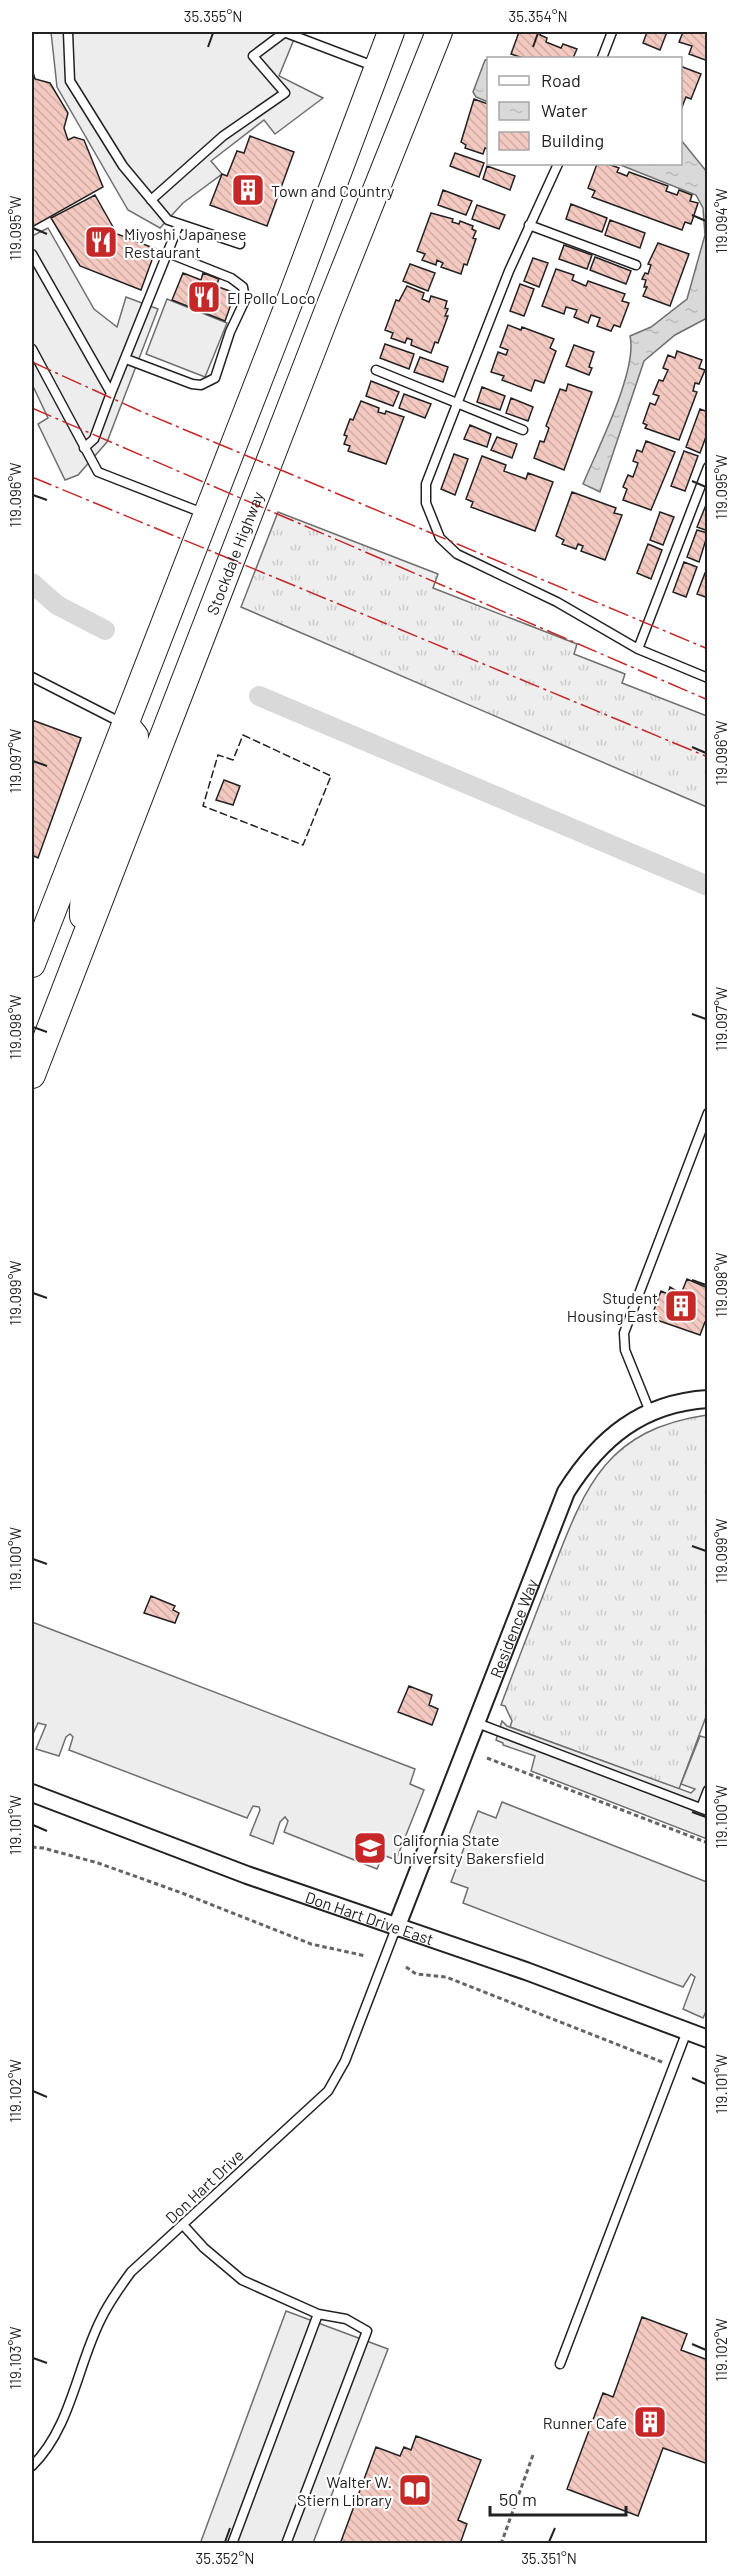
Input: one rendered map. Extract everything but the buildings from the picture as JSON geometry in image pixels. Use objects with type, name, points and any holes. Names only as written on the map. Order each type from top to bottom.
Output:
[{"type":"main road","points":[[32,964],[207,515],[391,32]]},
{"type":"main road","name":"Stockdale Highway","points":[[32,1075],[324,321],[439,32]]},
{"type":"main road","points":[[85,938],[83,905],[87,881],[134,755],[136,738],[125,724]]},
{"type":"street","name":"Residence Way","points":[[396,1928],[566,1492],[593,1453],[617,1433],[650,1412],[679,1402],[708,1399]]},
{"type":"street","name":"Don Hart Drive East","points":[[32,1793],[247,1875],[526,1971],[708,2039]]},
{"type":"lane","points":[[68,32],[70,81],[123,166],[168,220],[240,244]]},
{"type":"lane","points":[[151,200],[224,136],[285,93],[253,56],[284,32],[377,68]]},
{"type":"lane","points":[[602,57],[612,32]]},
{"type":"lane","points":[[558,165],[529,225],[457,404],[426,484],[426,503],[441,538],[457,554],[557,602],[638,649],[708,678]]},
{"type":"lane","points":[[84,448],[94,439],[179,224]]},
{"type":"lane","points":[[529,225],[636,265]]},
{"type":"lane","points":[[126,359],[192,384],[201,385],[215,378],[230,332],[245,300],[243,287],[231,278],[168,253]]},
{"type":"lane","points":[[32,254],[111,393]]},
{"type":"lane","points":[[32,349],[98,472],[207,515]]},
{"type":"lane","points":[[376,370],[523,430]]},
{"type":"lane","points":[[638,649],[708,467]]},
{"type":"lane","points":[[32,677],[125,724]]},
{"type":"lane","points":[[650,1412],[625,1350],[624,1333],[708,1113]]},
{"type":"lane","points":[[477,1723],[704,1809],[708,1790]]},
{"type":"lane","name":"Don Hart Drive","points":[[32,2466],[41,2457],[62,2421],[100,2320],[115,2293],[131,2272],[184,2226],[328,2091],[345,2061],[396,1928]]},
{"type":"lane","points":[[560,2364],[687,2031]]},
{"type":"lane","points":[[184,2226],[204,2248],[242,2280],[318,2314],[346,2319],[367,2331],[286,2544]]},
{"type":"lane","points":[[232,2544],[318,2314]]},
{"type":"path","points":[[487,1758],[708,1843]]},
{"type":"path","points":[[32,1847],[98,1863],[182,1893],[311,1944],[366,1956]]},
{"type":"path","points":[[406,1967],[416,1974],[446,1977],[673,2066]]},
{"type":"path","points":[[501,2544],[533,2455]]},
{"type":"green space","points":[[278,512],[438,574],[433,588],[577,644],[574,654],[625,674],[622,683],[707,716],[707,807],[241,607]]},
{"type":"green space","points":[[707,1415],[707,1714],[679,1789],[510,1727],[512,1721],[505,1706],[501,1705],[574,1517],[587,1491],[602,1469],[621,1450],[643,1434],[672,1423]]},
{"type":"shaded area","points":[[51,32],[297,32],[279,76],[323,98],[275,134],[264,120],[211,161],[222,174],[183,203],[160,228],[128,210],[57,87]]},
{"type":"shaded area","points":[[48,228],[94,309],[117,327],[126,297],[158,309],[107,442],[78,475],[65,480],[38,424],[48,418],[32,384],[32,236]]},
{"type":"shaded area","points":[[167,299],[227,323],[205,377],[146,354]]},
{"type":"shaded area","points":[[32,1622],[415,1769],[410,1784],[424,1790],[396,1860],[383,1855],[377,1869],[284,1832],[288,1821],[285,1817],[280,1822],[273,1844],[250,1835],[260,1810],[259,1807],[253,1806],[247,1818],[69,1750],[73,1737],[70,1734],[66,1737],[59,1756],[36,1749],[46,1725],[38,1723],[32,1736]]},
{"type":"shaded area","points":[[502,1721],[507,1726],[691,1793],[695,1789],[681,1784],[700,1736],[707,1738],[707,1839],[531,1771],[535,1756],[503,1745],[496,1740]]},
{"type":"shaded area","points":[[502,1802],[707,1882],[708,2007],[703,2018],[683,2009],[695,1977],[691,1974],[683,1987],[463,1903],[468,1888],[451,1882],[478,1811],[496,1818]]},
{"type":"shaded area","points":[[286,2311],[388,2349],[313,2543],[200,2544]]},
{"type":"water","points":[[487,59],[487,102],[476,97],[473,92]]},
{"type":"water","points":[[682,141],[707,172],[707,318],[675,335],[644,361],[600,492],[583,484],[622,389],[631,351],[630,336],[651,327],[687,299],[705,235],[703,208],[696,195],[621,165],[682,165]]},
{"type":"waterway","points":[[32,583],[57,605],[105,630]]},
{"type":"waterway","points":[[259,696],[708,886]]},
{"type":"fence","points":[[243,735],[331,776],[303,845],[203,806],[218,755],[233,760],[243,735]]},
{"type":"power","points":[[32,362],[140,411],[708,649]]},
{"type":"power","points":[[32,408],[708,700]]},
{"type":"power","points":[[32,477],[708,757]]},
{"type":"place","name":"Town and Country","points":[[248,190]]},
{"type":"place","name":"Miyoshi Japanese Restaurant","points":[[101,242]]},
{"type":"place","name":"El Pollo Loco","points":[[204,297]]},
{"type":"place","name":"Student Housing East","points":[[681,1306]]},
{"type":"place","name":"California State University Bakersfield","points":[[370,1848]]},
{"type":"place","name":"Runner Cafe","points":[[650,2422]]},
{"type":"place","name":"Walter W. Stiern Library","points":[[415,2490]]}]
